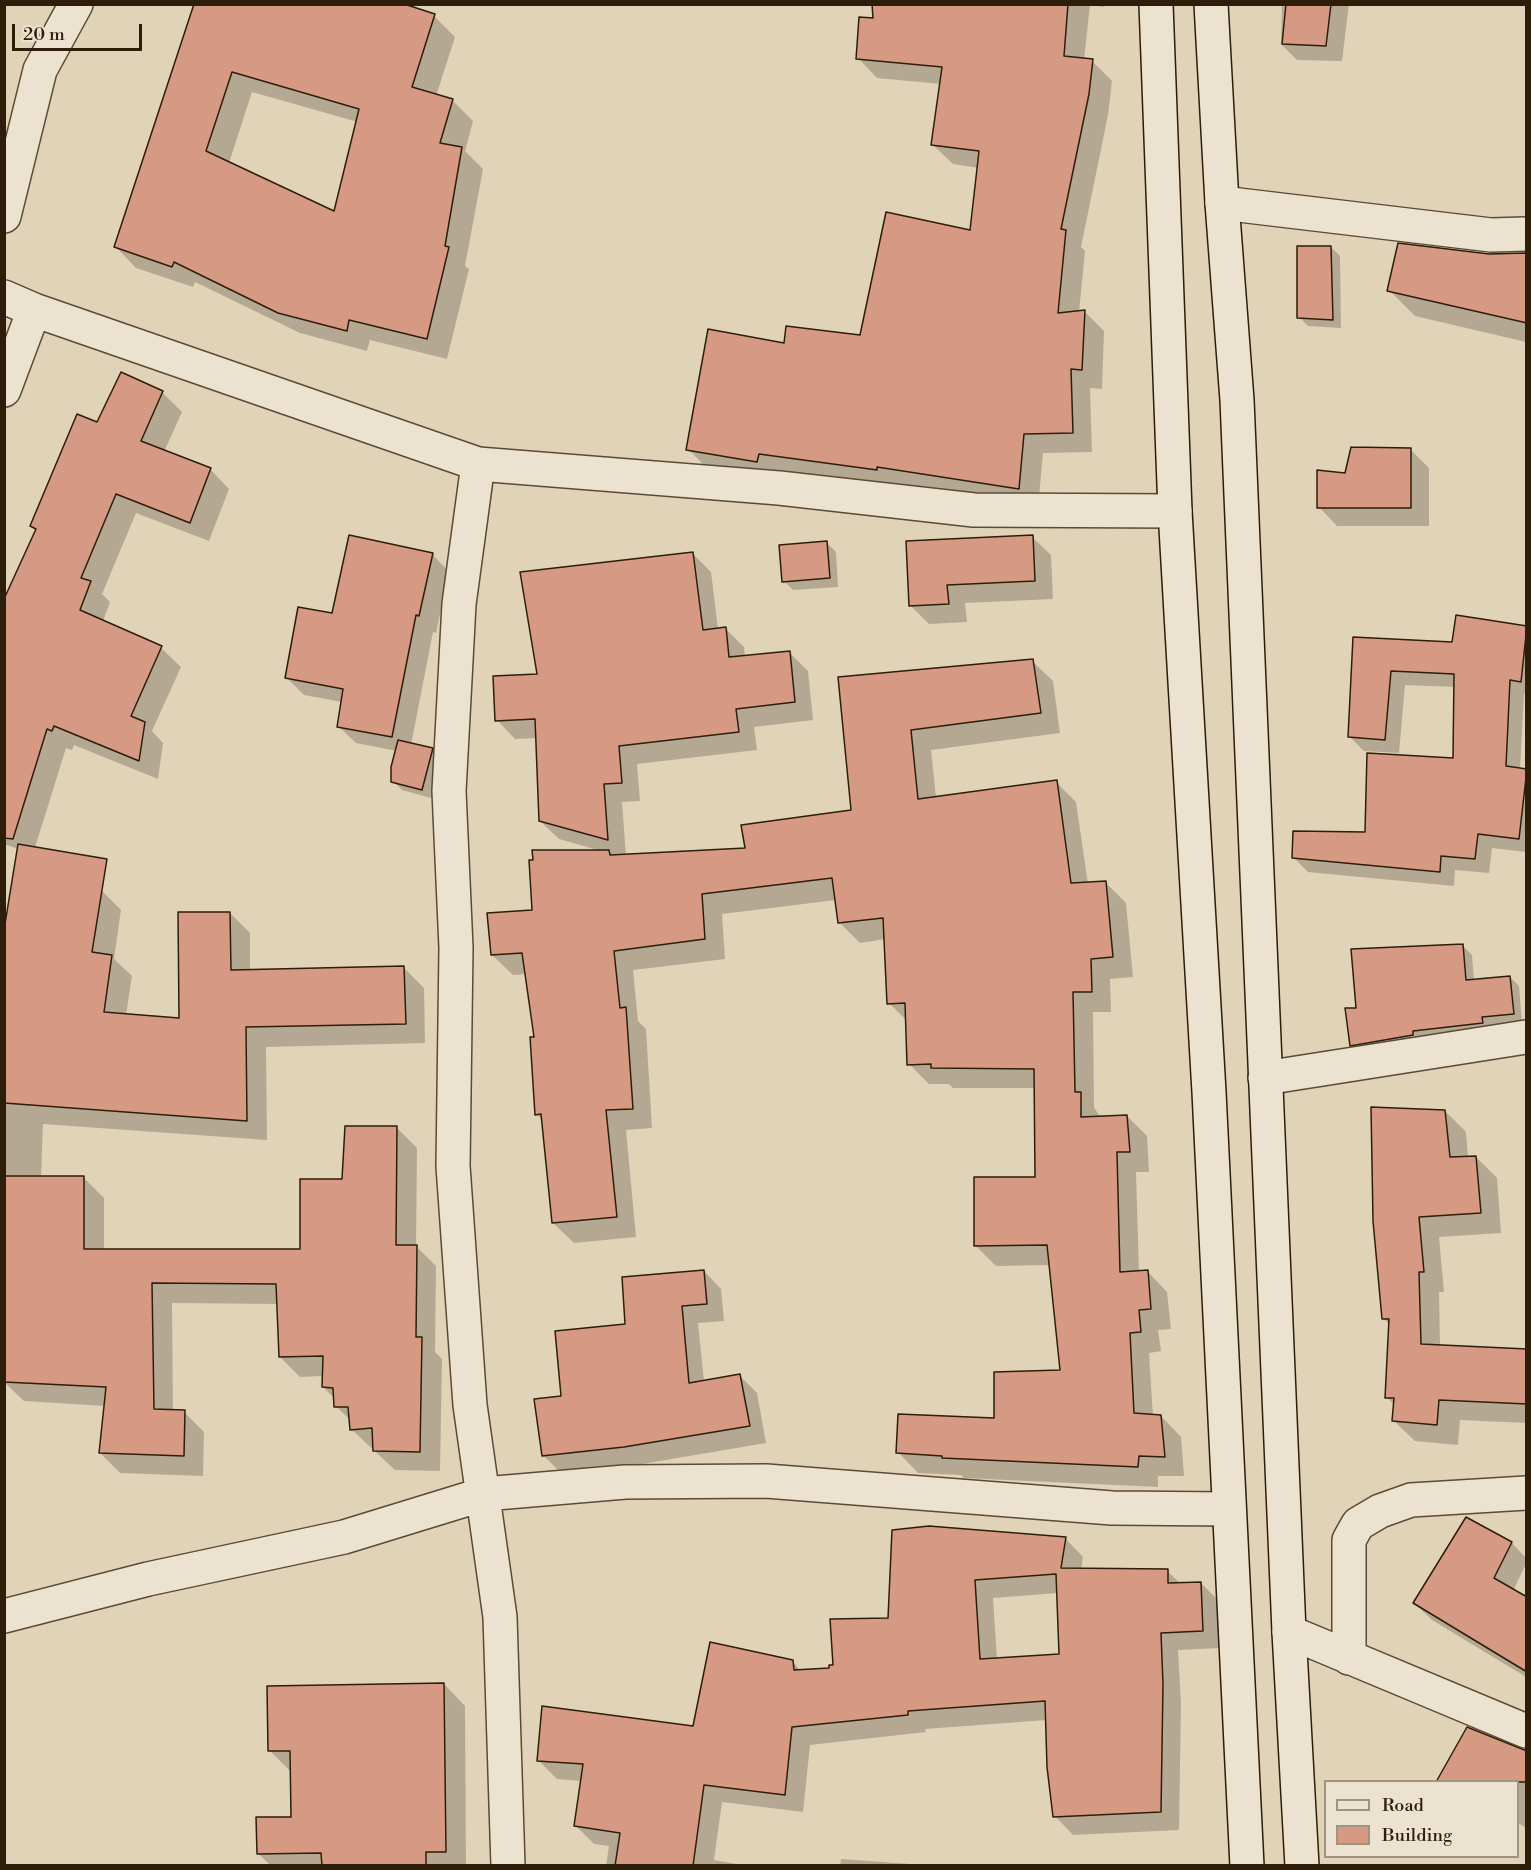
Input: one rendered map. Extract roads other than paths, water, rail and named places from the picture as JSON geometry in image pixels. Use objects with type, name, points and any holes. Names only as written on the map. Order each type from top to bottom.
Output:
[{"type":"street","points":[[4,216],[40,70],[76,4]]},
{"type":"street","points":[[1156,4],[1175,511],[1208,1080],[1247,1866]]},
{"type":"street","points":[[1211,4],[1237,412],[1289,1632],[1302,1866]]},
{"type":"street","points":[[1222,202],[1491,235],[1527,234]]},
{"type":"street","points":[[4,297],[34,310],[478,464],[779,488],[974,510],[1175,511]]},
{"type":"street","points":[[4,390],[34,310]]},
{"type":"street","points":[[478,464],[459,604],[450,791],[456,948],[453,1167],[470,1405],[500,1617],[508,1866]]},
{"type":"street","points":[[1265,1078],[1527,1037]]},
{"type":"street","points":[[6,1618],[148,1579],[344,1537],[484,1494],[625,1482],[766,1481],[1112,1508],[1229,1509]]},
{"type":"street","points":[[1349,1658],[1349,1540],[1358,1524],[1380,1510],[1411,1500],[1527,1493]]},
{"type":"street","points":[[1289,1632],[1527,1731]]}]
